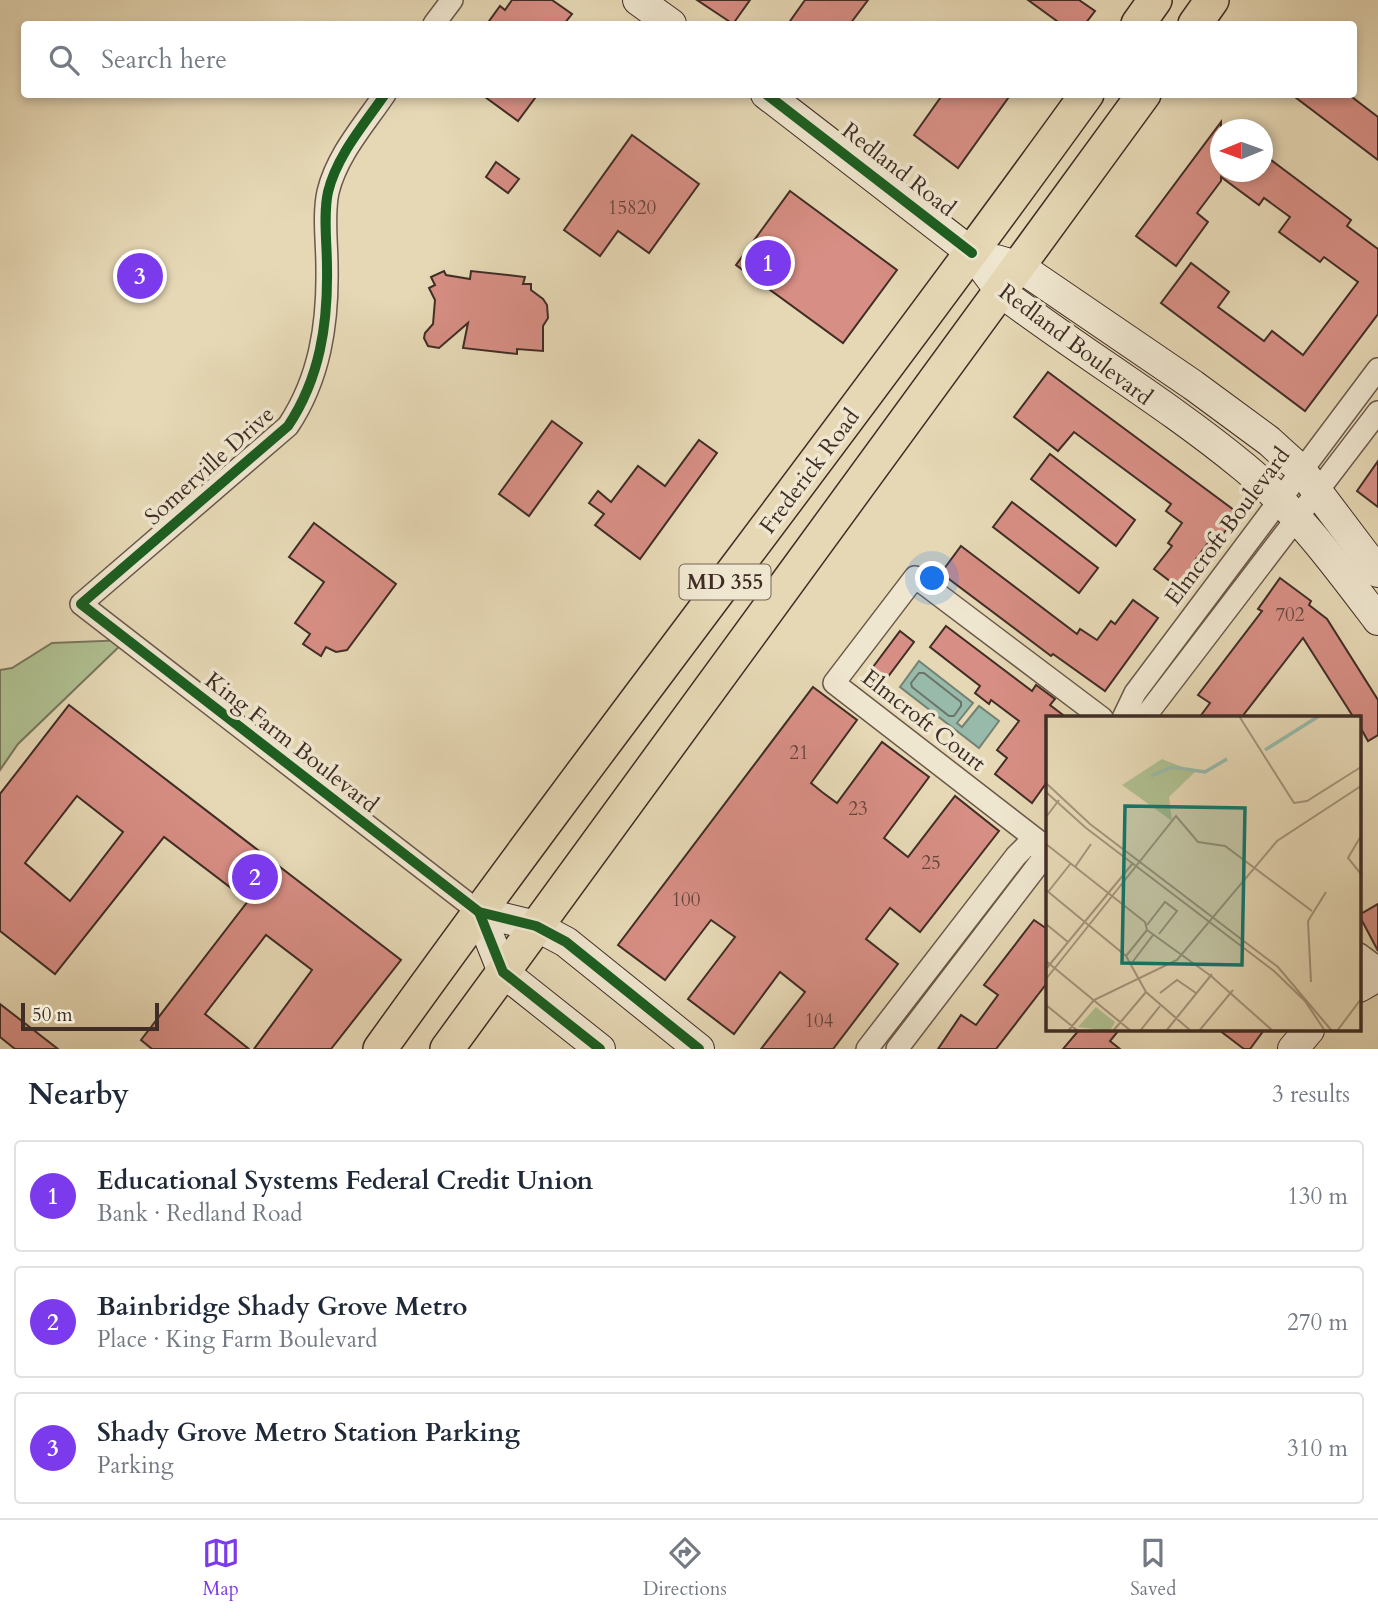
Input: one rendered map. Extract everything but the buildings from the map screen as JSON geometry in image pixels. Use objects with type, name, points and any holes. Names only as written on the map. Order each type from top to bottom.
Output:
[{"type":"main road","points":[[639,0],[667,21]]},
{"type":"main road","points":[[1140,21],[1155,0]]},
{"type":"main road","points":[[1197,21],[1212,0]]},
{"type":"main road","name":"Redland Road","points":[[771,98],[972,253]]},
{"type":"main road","name":"Frederick Road","points":[[380,1049],[479,912],[972,253],[1084,98]]},
{"type":"main road","name":"MD 355","points":[[447,1049],[1141,98]]},
{"type":"main road","name":"Redland Boulevard","points":[[972,253],[1010,280],[1245,468],[1342,571],[1378,620]]},
{"type":"main road","name":"Redland Boulevard","points":[[1010,280],[1193,385],[1269,441],[1310,481],[1378,572]]},
{"type":"main road","points":[[479,912],[503,972],[600,1049]]},
{"type":"main road","name":"King Farm Boulevard","points":[[479,912],[536,926],[566,942],[699,1049]]},
{"type":"main road","points":[[1360,985],[1378,976]]},
{"type":"main road","points":[[1293,1049],[1308,1032]]},
{"type":"street","points":[[436,21],[452,0]]},
{"type":"street","name":"Somerville Drive","points":[[81,604],[288,426],[302,404],[320,359],[325,328],[328,193],[338,163],[382,98]]},
{"type":"street","name":"Elmcroft Boulevard","points":[[1124,716],[1135,693],[1310,481],[1378,369]]},
{"type":"street","name":"Elmcroft Boulevard","points":[[1310,481],[1378,412]]},
{"type":"street","name":"Elmcroft Boulevard","points":[[1145,716],[1287,511]]},
{"type":"street","name":"Elmcroft Court","points":[[1045,846],[834,683],[915,577],[1099,716]]},
{"type":"street","name":"King Farm Boulevard","points":[[81,604],[479,912]]},
{"type":"street","points":[[867,1049],[1016,856],[1027,846],[1045,846]]},
{"type":"street","points":[[897,1049],[1045,846]]},
{"type":"street","points":[[1360,955],[1378,968]]},
{"type":"shaded area","points":[[126,640],[18,744],[0,770],[0,670],[12,668],[52,643]]},
{"type":"water","points":[[919,661],[973,703],[957,723],[962,727],[979,706],[999,721],[979,748],[900,687]]},
{"type":"cycle path","points":[[382,98],[344,153],[328,192],[325,220],[327,288],[324,330],[315,370],[299,408],[288,426],[81,604],[479,912],[536,926],[566,942],[699,1049]]},
{"type":"cycle path","points":[[771,98],[972,253]]},
{"type":"cycle path","points":[[479,912],[503,972],[600,1049]]},
{"type":"place","name":"Educational Systems Federal Credit Union","points":[[768,263]]},
{"type":"place","name":"Shady Grove Metro Station Parking","points":[[140,276]]},
{"type":"place","name":"Bainbridge Shady Grove Metro","points":[[255,877]]}]
